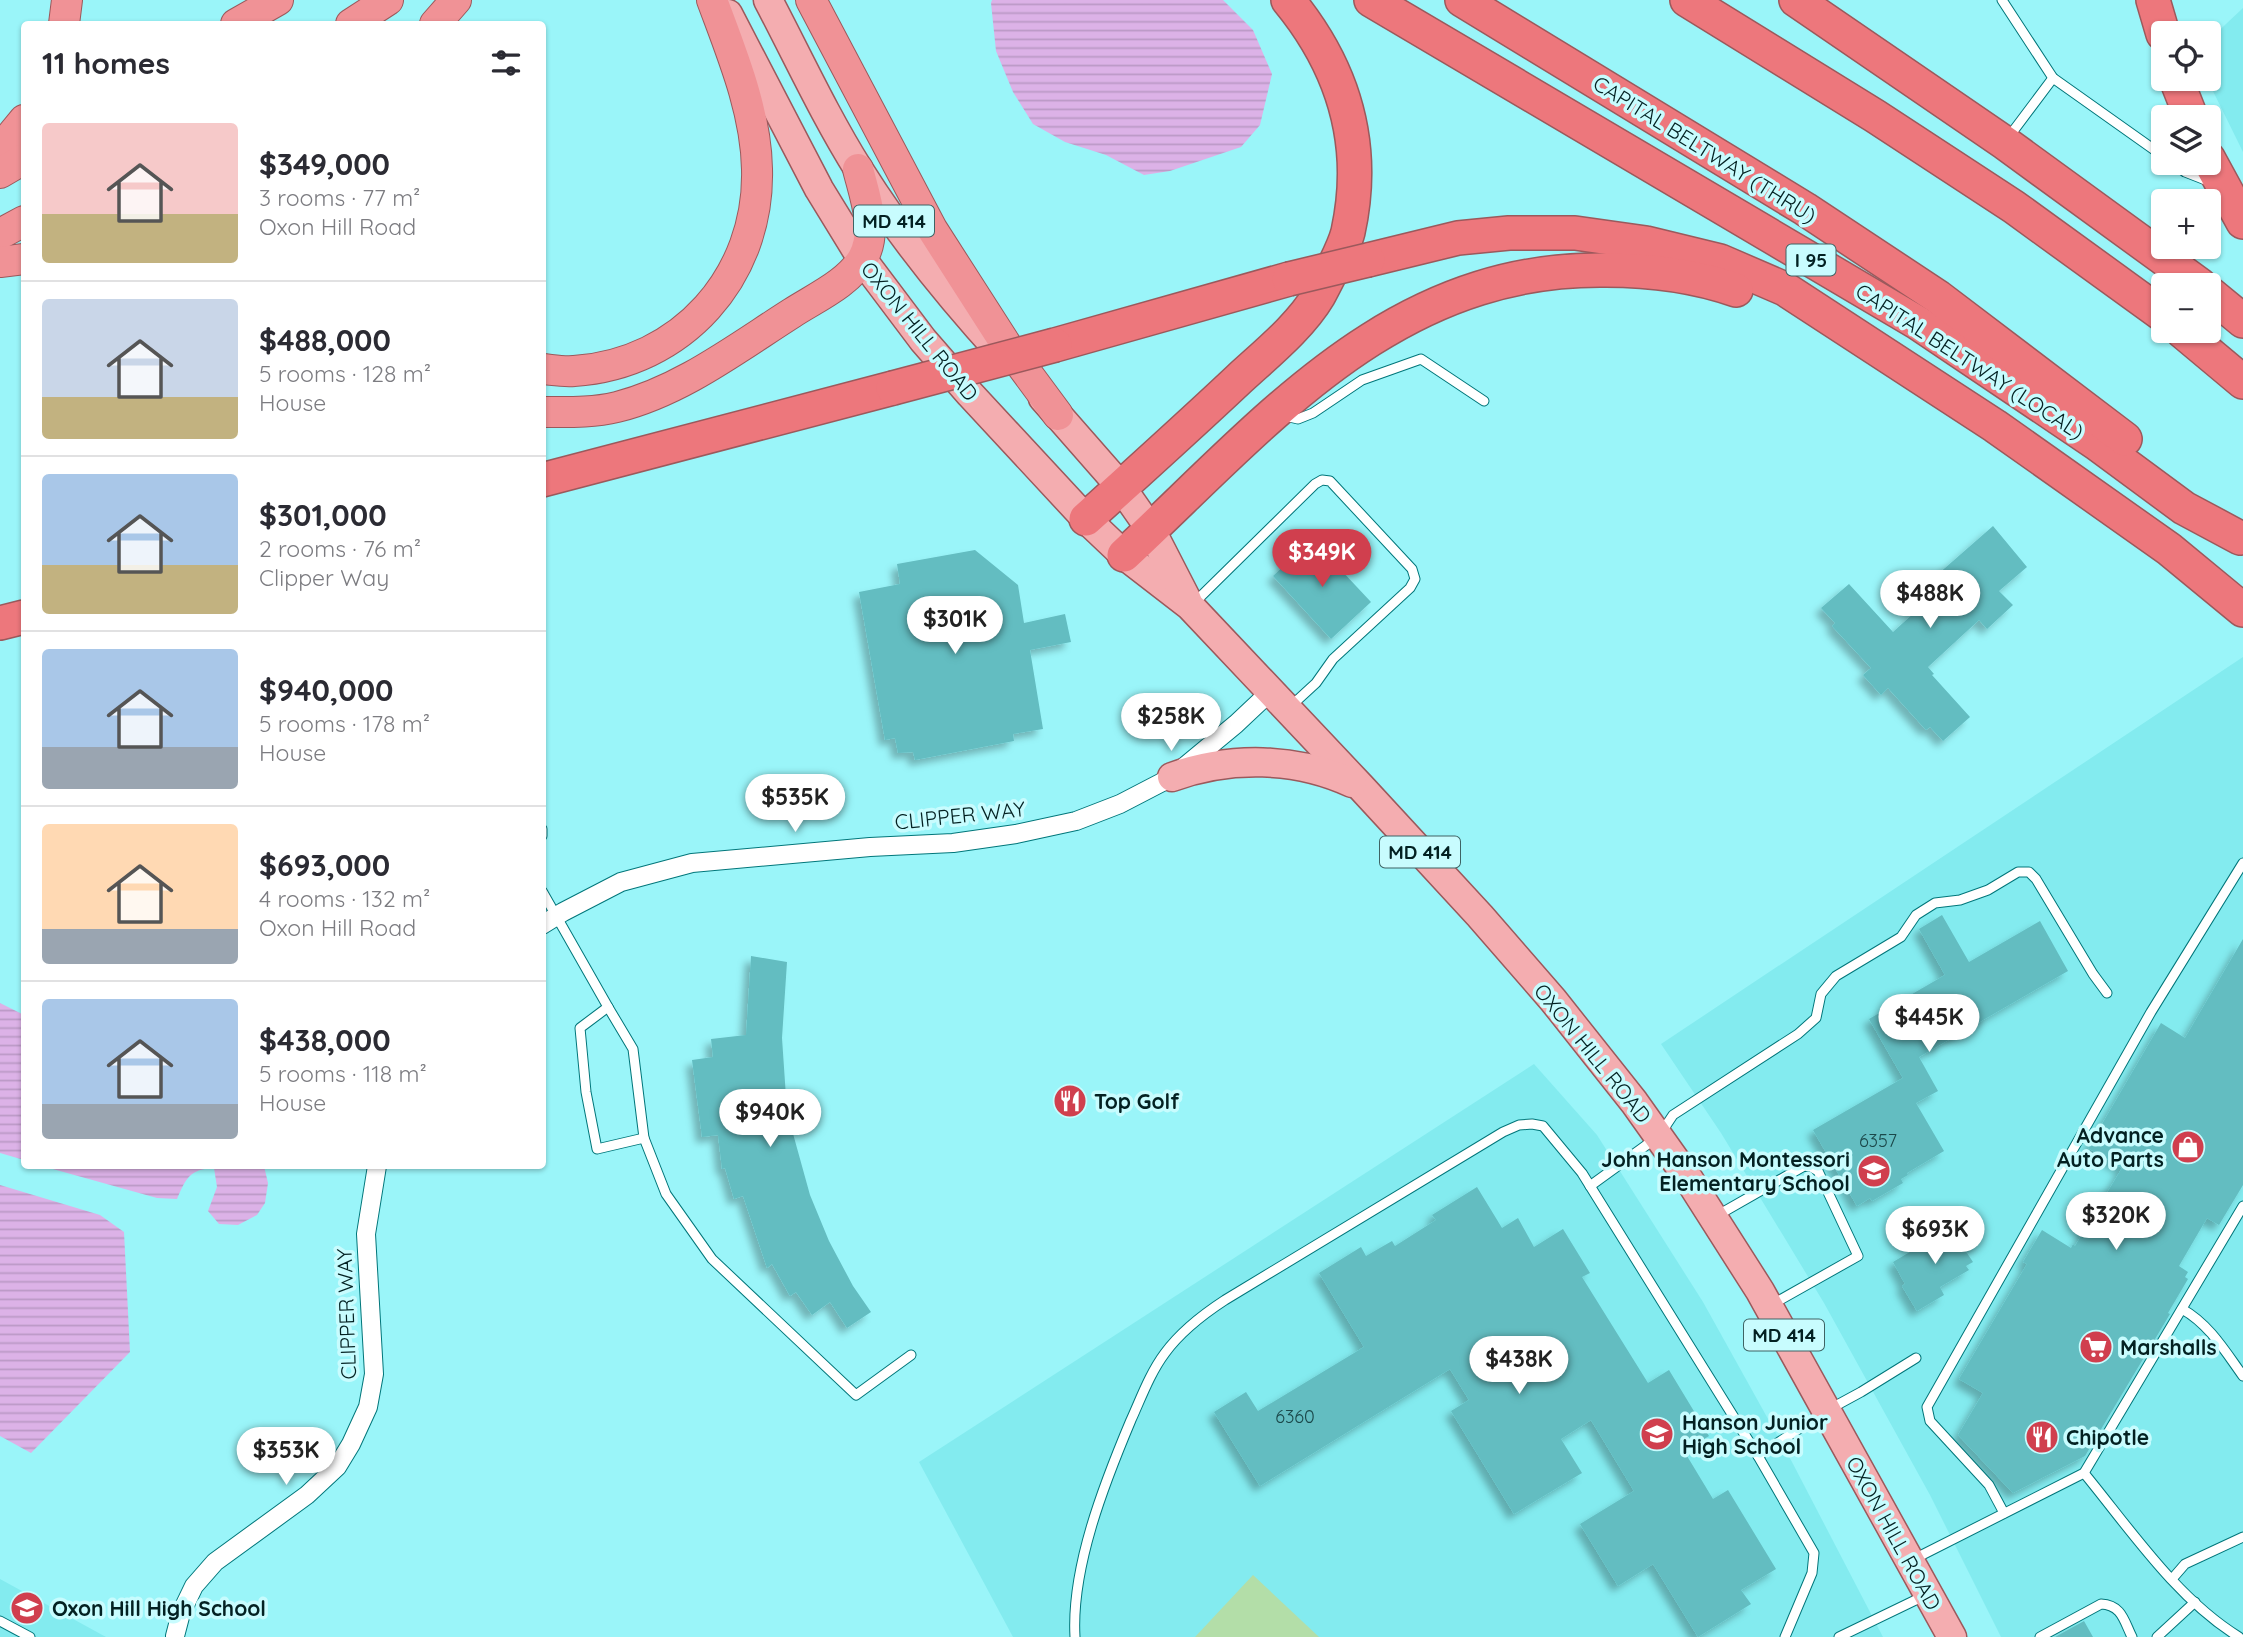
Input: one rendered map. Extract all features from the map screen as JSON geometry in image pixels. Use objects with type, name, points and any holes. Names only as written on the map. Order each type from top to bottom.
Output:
[{"type":"highway","points":[[64,21],[67,0]]},
{"type":"highway","points":[[241,21],[278,0]]},
{"type":"highway","points":[[356,21],[388,0]]},
{"type":"highway","points":[[438,21],[456,0]]},
{"type":"highway","points":[[546,369],[573,372],[608,366],[658,348],[694,322],[721,293],[741,257],[754,209],[757,167],[750,119],[739,77],[712,0]]},
{"type":"highway","points":[[811,0],[932,229],[1007,346],[1058,415]]},
{"type":"highway","points":[[1086,519],[1292,329],[1318,296],[1347,235],[1354,189],[1355,145],[1345,102],[1328,60],[1300,14],[1288,0]]},
{"type":"highway","name":"CAPITAL BELTWAY (LOCAL)","points":[[1371,0],[1918,323],[2096,443],[2184,508],[2241,539]]},
{"type":"highway","name":"CAPITAL BELTWAY (THRU)","points":[[1462,0],[1805,209],[1938,297],[2083,405],[2241,539]]},
{"type":"highway","points":[[1687,0],[1875,116],[2014,207],[2151,306]]},
{"type":"highway","points":[[1796,0],[2005,143],[2184,273]]},
{"type":"highway","points":[[2153,0],[2159,21]]},
{"type":"highway","points":[[0,149],[21,124]]},
{"type":"highway","points":[[0,173],[21,161]]},
{"type":"highway","points":[[546,412],[584,412],[618,407],[661,392],[709,366],[834,286],[862,259],[870,240],[869,213],[858,169]]},
{"type":"highway","points":[[2218,175],[2243,222]]},
{"type":"highway","points":[[0,234],[21,223]]},
{"type":"highway","points":[[546,479],[1055,345],[1289,279],[1458,238],[1509,233],[1575,233],[1646,243],[1720,261],[1785,289],[2057,468],[2168,549],[2243,610]]},
{"type":"highway","points":[[0,262],[21,259]]},
{"type":"highway","points":[[1124,555],[1273,413],[1324,370],[1373,337],[1415,314],[1466,292],[1516,278],[1576,270],[1645,270],[1710,281],[1776,303],[1889,355]]},
{"type":"highway","points":[[2221,303],[2243,321]]},
{"type":"highway","points":[[2196,343],[2243,382]]},
{"type":"highway","points":[[0,623],[21,618]]},
{"type":"main road","name":"OXON HILL ROAD","points":[[721,0],[819,189],[862,259],[923,340],[1086,519],[1124,555],[1190,606],[1361,787],[1553,1000],[1659,1136],[1768,1307],[1952,1637]]},
{"type":"main road","name":"OXON HILL ROAD","points":[[768,0],[858,169],[909,245],[947,292],[1121,487],[1165,553],[1190,606]]},
{"type":"main road","points":[[1172,777],[1225,763],[1254,762],[1286,764],[1319,771],[1361,787]]},
{"type":"street","name":"CLIPPER WAY","points":[[550,920],[621,882],[692,863],[870,847],[953,843],[1076,821],[1119,804],[1172,777],[1236,724],[1278,701]]},
{"type":"street","name":"CLIPPER WAY","points":[[173,1636],[194,1586],[215,1562],[307,1496],[337,1467],[368,1407],[374,1374],[366,1234],[377,1169]]},
{"type":"lane","points":[[2002,0],[2053,78],[2151,147]]},
{"type":"lane","points":[[2005,143],[2053,78]]},
{"type":"lane","points":[[1273,413],[1298,419],[1313,413],[1362,380],[1421,359],[1484,401]]},
{"type":"lane","points":[[1190,606],[1314,484],[1322,480],[1330,481],[1412,569],[1415,579],[1410,588],[1333,659],[1316,683],[1278,701]]},
{"type":"lane","points":[[2004,1513],[1989,1485],[1930,1421],[1927,1407],[2151,1012],[2243,863]]},
{"type":"lane","points":[[1590,1186],[1659,1136],[1673,1115],[1798,1034],[1816,1018],[1821,994],[1836,976],[1901,937],[1916,915],[1935,903],[1960,900],[1988,890],[2018,872],[2029,872],[2036,879],[2092,974],[2107,993]]},
{"type":"lane","points":[[550,920],[633,1049],[644,1138],[666,1194],[712,1259],[856,1395],[911,1355]]},
{"type":"lane","points":[[608,1007],[580,1028],[586,1092],[597,1149],[644,1138]]},
{"type":"lane","points":[[1075,1637],[1076,1597],[1090,1535],[1123,1441],[1150,1377],[1164,1354],[1199,1318],[1225,1300],[1503,1132],[1519,1125],[1532,1124],[1543,1126],[1582,1173],[1758,1457],[1814,1553],[1812,1573],[1786,1637]]},
{"type":"lane","points":[[1713,1218],[1804,1166],[1818,1171],[1858,1256],[1768,1307]]},
{"type":"lane","points":[[1909,1561],[2084,1473],[2243,1206]]},
{"type":"lane","points":[[2182,1309],[2213,1334],[2243,1376]]},
{"type":"lane","points":[[1758,1457],[1826,1411],[1916,1358]]},
{"type":"lane","points":[[2084,1473],[2172,1579],[2216,1623],[2239,1637]]},
{"type":"lane","points":[[2172,1579],[2185,1564],[2243,1537]]},
{"type":"lane","points":[[1839,1637],[1928,1594]]},
{"type":"lane","points":[[2157,1637],[2195,1602]]},
{"type":"lane","points":[[2040,1637],[2101,1604],[2109,1604],[2118,1609],[2132,1637]]},
{"type":"lane","points":[[0,1621],[30,1637]]},
{"type":"shaded area","points":[[992,0],[1223,0],[1253,30],[1272,74],[1260,125],[1241,147],[1170,171],[1144,175],[1106,155],[1065,142],[1033,124],[1013,92],[996,51]]},
{"type":"shaded area","points":[[2243,8],[2243,152],[2213,91],[2221,91],[2221,29]]},
{"type":"shaded area","points":[[2243,657],[2243,1637],[2001,1637],[1930,1495],[1824,1303],[1721,1133],[1661,1044]]},
{"type":"shaded area","points":[[0,1003],[21,1014],[21,1159],[0,1153]]},
{"type":"shaded area","points":[[1534,1064],[1597,1135],[1703,1302],[1792,1462],[1883,1637],[1013,1637],[919,1462]]},
{"type":"shaded area","points":[[53,1169],[206,1169],[190,1176],[177,1199],[157,1198]]},
{"type":"shaded area","points":[[214,1169],[265,1169],[268,1183],[265,1203],[257,1215],[238,1225],[219,1224],[208,1211],[217,1187]]},
{"type":"shaded area","points":[[0,1185],[100,1215],[124,1232],[130,1352],[31,1453],[0,1436]]},
{"type":"shaded area","name":"Oxon Hill High School","points":[[0,1579],[106,1637],[0,1637]]},
{"type":"green space","points":[[1253,1575],[1319,1637],[1195,1637]]},
{"type":"building","points":[[1993,526],[2027,567],[1999,591],[2013,605],[1987,629],[1979,620],[1928,667],[1970,717],[1943,741],[1930,727],[1926,730],[1888,688],[1881,695],[1863,675],[1871,668],[1832,626],[1835,623],[1821,608],[1849,584],[1893,632],[1946,584],[1937,575]]},
{"type":"building","points":[[1312,539],[1371,602],[1331,639],[1273,576]]},
{"type":"building","points":[[975,550],[1018,585],[1024,623],[1065,614],[1071,642],[1030,650],[1043,729],[1013,734],[1014,741],[915,760],[913,752],[898,753],[895,738],[885,740],[859,592],[900,584],[897,564]]},
{"type":"building","points":[[1942,915],[1969,962],[2040,921],[2068,971],[1919,1057],[1938,1091],[1916,1103],[1944,1151],[1907,1173],[1908,1175],[1901,1179],[1903,1183],[1872,1201],[1870,1198],[1857,1206],[1813,1130],[1903,1078],[1869,1019],[1945,975],[1919,929]]},
{"type":"building","points":[[2243,939],[2243,1185],[2219,1225],[2207,1218],[2179,1266],[2188,1272],[2185,1277],[2188,1279],[2085,1456],[2013,1493],[1958,1435],[1983,1393],[1959,1379],[2027,1264],[2023,1262],[2042,1230],[2071,1248],[2073,1244],[2075,1246],[2122,1168],[2088,1148],[2161,1023],[2185,1038]]},
{"type":"building","points":[[751,956],[787,962],[782,1038],[786,1097],[792,1130],[810,1195],[829,1241],[853,1286],[871,1312],[847,1328],[830,1302],[812,1315],[796,1292],[790,1296],[772,1264],[767,1268],[743,1196],[734,1199],[725,1168],[722,1169],[718,1135],[702,1137],[692,1060],[713,1057],[711,1039],[746,1035]]},
{"type":"building","points":[[1477,1187],[1502,1228],[1518,1218],[1534,1247],[1563,1229],[1590,1273],[1582,1277],[1648,1383],[1669,1370],[1709,1436],[1684,1451],[1713,1499],[1728,1490],[1776,1569],[1741,1590],[1751,1604],[1698,1637],[1653,1564],[1618,1586],[1580,1524],[1634,1491],[1591,1420],[1561,1439],[1582,1473],[1514,1514],[1451,1411],[1469,1400],[1450,1369],[1260,1486],[1214,1412],[1246,1392],[1258,1411],[1364,1347],[1319,1273],[1361,1247],[1366,1256],[1392,1241],[1395,1246],[1436,1220],[1432,1215]]},
{"type":"building","points":[[1968,1226],[1978,1243],[1965,1250],[1973,1262],[1966,1266],[1969,1270],[1940,1287],[1944,1295],[1917,1311],[1902,1286],[1905,1284],[1893,1262],[1952,1227],[1956,1233]]},
{"type":"building","points":[[2084,1621],[2093,1637],[2055,1637]]},
{"type":"place","name":"Top Golf","points":[[1070,1101]]},
{"type":"place","name":"Advance Auto Parts","points":[[2188,1147]]},
{"type":"place","name":"John Hanson Montessori Elementary School","points":[[1874,1171]]},
{"type":"place","name":"Marshalls","points":[[2096,1347]]},
{"type":"place","name":"Hanson Junior High School","points":[[1657,1434]]},
{"type":"place","name":"Chipotle","points":[[2042,1437]]},
{"type":"place","name":"Oxon Hill High School","points":[[27,1608]]}]
